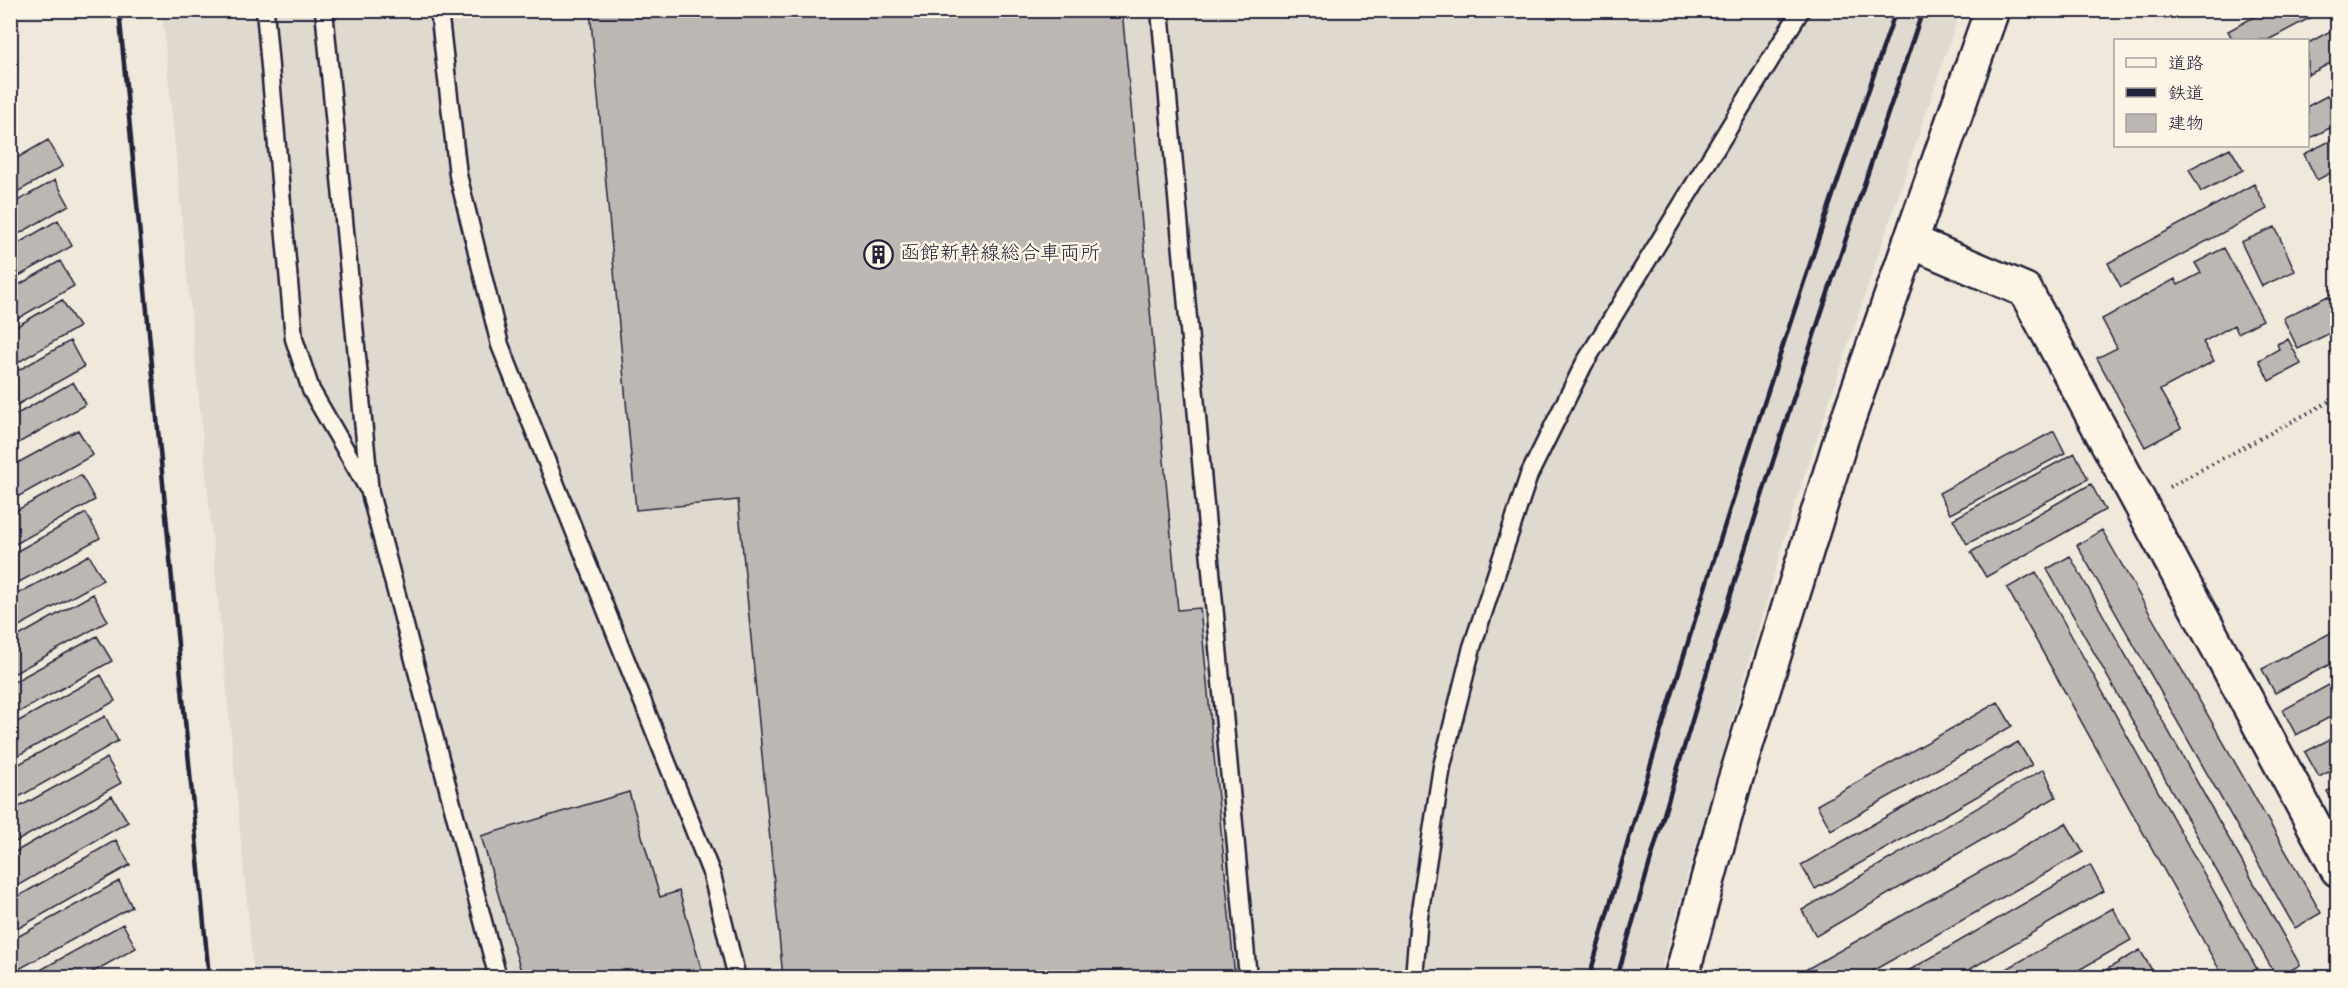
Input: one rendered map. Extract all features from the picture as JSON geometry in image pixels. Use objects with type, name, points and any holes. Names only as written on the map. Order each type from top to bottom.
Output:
[{"type":"street","points":[[1681,978],[1733,787],[1840,439],[1992,10]]},
{"type":"street","points":[[1910,241],[2025,290],[2337,870]]},
{"type":"lane","points":[[265,10],[294,339],[311,390],[370,493]]},
{"type":"lane","points":[[324,10],[370,493],[498,978]]},
{"type":"lane","points":[[439,10],[458,175],[500,345],[712,875],[737,978]]},
{"type":"lane","points":[[1160,10],[1248,978]]},
{"type":"lane","points":[[1414,978],[1419,917],[1442,766],[1472,647],[1529,475],[1584,364],[1801,10]]},
{"type":"path","points":[[2139,503],[2337,397]]},
{"type":"shaded area","name":"函館新幹線総合車両所","points":[[162,11],[1960,11],[1791,516],[1658,978],[254,977]]},
{"type":"building","name":"函館新幹線総合車両所","points":[[590,10],[1122,10],[1178,610],[1200,608],[1235,978],[783,978],[738,500],[636,510]]},
{"type":"building","points":[[2267,10],[2325,10],[2270,39],[2232,39],[2228,31]]},
{"type":"building","points":[[2338,27],[2338,59],[2309,74],[2309,42]]},
{"type":"building","points":[[2338,90],[2338,124],[2309,138],[2309,105]]},
{"type":"building","points":[[2338,137],[2338,169],[2317,180],[2304,154]]},
{"type":"building","points":[[48,140],[63,166],[10,196],[10,162]]},
{"type":"building","points":[[2230,148],[2243,170],[2201,192],[2189,169]]},
{"type":"building","points":[[55,180],[69,205],[10,239],[10,205]]},
{"type":"building","points":[[2254,184],[2267,209],[2121,287],[2108,263]]},
{"type":"building","points":[[58,220],[72,246],[10,281],[10,248]]},
{"type":"building","points":[[2275,227],[2295,271],[2262,286],[2241,242]]},
{"type":"building","points":[[2224,248],[2263,320],[2238,333],[2234,325],[2203,342],[2214,361],[2160,390],[2181,428],[2145,447],[2097,358],[2117,348],[2102,319],[2175,279],[2178,285],[2201,273],[2195,263]]},
{"type":"building","points":[[60,261],[74,286],[10,323],[10,290]]},
{"type":"building","points":[[2328,296],[2338,314],[2338,329],[2298,349],[2283,318]]},
{"type":"building","points":[[62,300],[79,327],[10,367],[10,330]]},
{"type":"building","points":[[2288,339],[2301,364],[2269,381],[2259,360],[2279,349],[2277,344]]},
{"type":"building","points":[[70,341],[84,367],[10,409],[10,375]]},
{"type":"building","points":[[73,382],[86,404],[10,448],[10,418]]},
{"type":"building","points":[[78,430],[93,455],[10,501],[10,467]]},
{"type":"building","points":[[2054,431],[2065,453],[1950,514],[1939,493]]},
{"type":"building","points":[[2075,453],[2088,479],[1967,544],[1953,519]]},
{"type":"building","points":[[81,475],[95,500],[10,547],[10,514]]},
{"type":"building","points":[[2091,484],[2105,510],[1986,577],[1971,552]]},
{"type":"building","points":[[86,513],[100,538],[10,587],[10,555]]},
{"type":"building","points":[[2102,530],[2321,913],[2295,928],[2077,545]]},
{"type":"building","points":[[89,555],[103,580],[10,631],[10,598]]},
{"type":"building","points":[[2070,556],[2300,965],[2277,978],[2047,569]]},
{"type":"building","points":[[2036,572],[2262,978],[2224,978],[2007,588]]},
{"type":"building","points":[[93,594],[108,621],[10,676],[10,641]]},
{"type":"building","points":[[2338,629],[2338,660],[2275,693],[2262,669]]},
{"type":"building","points":[[97,636],[112,661],[10,717],[10,684]]},
{"type":"building","points":[[101,675],[115,701],[10,760],[10,726]]},
{"type":"building","points":[[2338,680],[2338,713],[2296,735],[2283,710]]},
{"type":"building","points":[[1998,702],[2012,726],[1831,830],[1817,805]]},
{"type":"building","points":[[105,716],[118,741],[10,802],[10,769]]},
{"type":"building","points":[[2338,735],[2338,767],[2319,777],[2305,752]]},
{"type":"building","points":[[2018,742],[2032,765],[1815,889],[1801,865]]},
{"type":"building","points":[[107,758],[121,783],[10,845],[10,812]]},
{"type":"building","points":[[2044,769],[2056,797],[1816,936],[1802,910]]},
{"type":"building","points":[[2338,786],[2338,812],[2327,791]]},
{"type":"building","points":[[629,792],[660,897],[679,891],[704,978],[523,978],[481,836]]},
{"type":"building","points":[[112,796],[128,822],[10,890],[10,855]]},
{"type":"building","points":[[2066,823],[2083,852],[1860,978],[1791,978]]},
{"type":"building","points":[[116,840],[130,865],[10,933],[10,901]]},
{"type":"building","points":[[2090,865],[2104,891],[1955,978],[1896,978]]},
{"type":"building","points":[[119,881],[132,907],[10,974],[10,941]]},
{"type":"building","points":[[2113,908],[2131,940],[2065,978],[1991,978]]},
{"type":"building","points":[[123,924],[136,948],[82,978],[26,978]]},
{"type":"building","points":[[2140,950],[2156,977],[2092,978]]},
{"type":"railway","points":[[119,10],[209,978]]},
{"type":"railway","points":[[1589,978],[1660,734],[1735,492],[1896,10]]},
{"type":"railway","points":[[1617,978],[1688,734],[1763,492],[1923,10]]},
{"type":"place","name":"函館新幹線総合車両所","points":[[879,255]]}]
